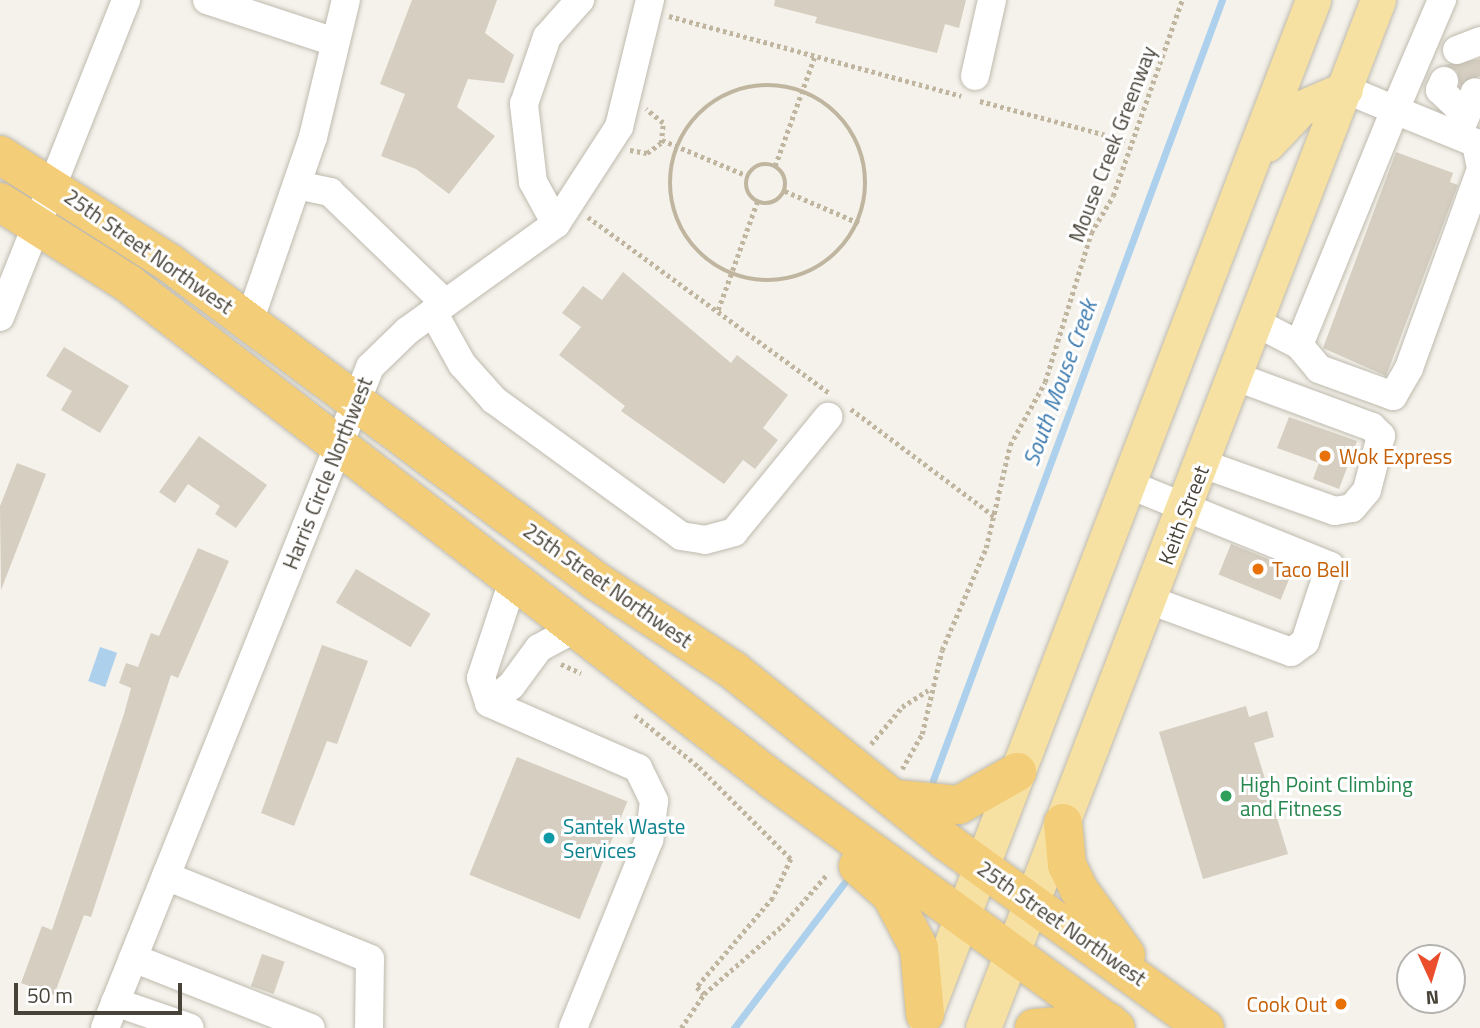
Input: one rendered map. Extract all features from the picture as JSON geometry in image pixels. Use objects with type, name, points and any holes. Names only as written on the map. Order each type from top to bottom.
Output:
[{"type":"highway","name":"25th Street Northwest","points":[[0,155],[56,186],[249,322],[596,581],[733,670],[899,785],[981,867],[1136,972],[1205,1028]]},
{"type":"highway","name":"25th Street Northwest","points":[[0,202],[38,223],[338,442],[773,780],[1112,1025]]},
{"type":"highway","points":[[899,785],[959,805],[1017,772]]},
{"type":"highway","points":[[773,780],[830,843],[891,895],[919,948],[922,1021]]},
{"type":"highway","points":[[1063,823],[1067,865],[1079,890],[1136,972]]},
{"type":"highway","points":[[1034,1028],[1112,1025]]},
{"type":"main road","points":[[922,1021],[1130,485],[1313,0]]},
{"type":"main road","name":"Keith Street","points":[[983,1028],[1203,464],[1378,0]]},
{"type":"main road","points":[[1244,186],[1276,127],[1345,89]]},
{"type":"street","points":[[0,317],[56,186],[126,0]]},
{"type":"street","points":[[207,0],[332,41]]},
{"type":"street","points":[[249,322],[297,185],[332,41],[346,0]]},
{"type":"street","points":[[563,214],[533,182],[524,104],[547,37],[579,0]]},
{"type":"street","points":[[975,76],[992,0]]},
{"type":"street","points":[[1299,345],[1442,0]]},
{"type":"street","name":"Harris Circle Northwest","points":[[110,1015],[370,367],[439,307],[563,214],[620,127],[651,5]]},
{"type":"street","points":[[1444,81],[1440,90],[1466,114],[1480,164]]},
{"type":"street","points":[[1345,89],[1395,110],[1466,114]]},
{"type":"street","points":[[1255,322],[1299,345],[1319,369],[1393,396],[1409,368],[1480,173]]},
{"type":"street","points":[[297,185],[330,192],[439,307],[462,364],[494,400],[681,536],[705,540],[734,532],[828,417]]},
{"type":"street","points":[[1203,464],[1319,508],[1352,508],[1367,490],[1381,436],[1372,427],[1234,376]]},
{"type":"street","points":[[1130,485],[1326,562],[1331,579],[1305,642],[1291,652],[1279,650],[1150,600]]},
{"type":"street","points":[[514,578],[481,678],[489,702],[639,768],[654,801],[649,840],[573,1028]]},
{"type":"street","points":[[489,702],[511,686],[539,648],[578,627]]},
{"type":"street","points":[[166,876],[370,959],[370,1027]]},
{"type":"street","points":[[133,958],[311,1028]]},
{"type":"street","points":[[110,1015],[190,1028]]},
{"type":"path","name":"Mouse Creek Greenway","points":[[899,785],[922,734],[928,690],[994,516],[1010,445],[1045,382],[1091,233],[1113,196],[1128,141],[1182,0]]},
{"type":"path","points":[[651,5],[814,58],[1128,141]]},
{"type":"path","points":[[775,166],[814,58]]},
{"type":"path","points":[[765,85],[802,92],[841,117],[857,140],[866,167],[859,223],[819,268],[780,280],[731,274],[704,258],[676,216],[670,176],[677,146],[691,122],[737,90],[765,85]]},
{"type":"path","points":[[663,140],[748,176]]},
{"type":"path","points":[[759,166],[775,166],[785,177],[785,191],[773,202],[757,202],[748,191],[748,176],[759,166]]},
{"type":"path","points":[[785,191],[859,223]]},
{"type":"path","points":[[718,310],[757,202]]},
{"type":"path","points":[[563,214],[718,310],[994,516]]},
{"type":"path","points":[[539,648],[552,662],[591,681]]},
{"type":"path","points":[[869,746],[902,707],[928,690]]},
{"type":"path","points":[[623,705],[699,767],[791,859],[773,898],[697,988],[704,994]]},
{"type":"path","points":[[681,1028],[704,994],[782,926],[828,873]]},
{"type":"water","points":[[100,647],[117,653],[105,687],[88,681]]},
{"type":"building","points":[[412,0],[497,0],[485,33],[514,55],[504,83],[468,79],[457,107],[495,136],[449,194],[416,169],[381,156],[405,94],[380,84]]},
{"type":"building","points":[[775,0],[966,0],[959,28],[945,24],[937,53],[815,23],[817,17],[774,6]]},
{"type":"building","points":[[1480,59],[1480,76],[1460,86],[1457,71],[1444,65]]},
{"type":"building","points":[[1396,152],[1453,173],[1450,182],[1458,185],[1386,376],[1323,348]]},
{"type":"building","points":[[623,272],[731,363],[737,355],[788,395],[763,428],[778,440],[755,469],[743,460],[724,484],[621,411],[625,406],[559,355],[581,327],[562,313],[583,286],[602,300]]},
{"type":"building","points":[[64,347],[129,386],[100,433],[61,410],[72,391],[46,376]]},
{"type":"building","name":"Wok Express","points":[[1289,417],[1357,441],[1339,489],[1313,479],[1319,463],[1277,448]]},
{"type":"building","points":[[199,436],[267,485],[236,528],[215,514],[220,506],[188,484],[175,503],[159,492]]},
{"type":"building","points":[[17,463],[46,474],[1,590],[0,506]]},
{"type":"building","name":"Taco Bell","points":[[1231,544],[1293,569],[1281,600],[1219,575]]},
{"type":"building","points":[[198,548],[229,561],[178,678],[171,675],[91,917],[84,915],[54,995],[21,983],[42,926],[52,930],[124,714],[131,688],[119,683],[126,663],[138,667],[151,633],[159,636]]},
{"type":"building","points":[[356,569],[431,614],[410,647],[336,602]]},
{"type":"building","points":[[322,645],[368,661],[337,744],[327,741],[294,826],[261,813]]},
{"type":"building","points":[[1246,706],[1249,717],[1267,711],[1274,737],[1254,743],[1288,854],[1203,879],[1159,732]]},
{"type":"building","name":"Santek Waste Services","points":[[517,757],[627,802],[580,919],[469,875]]},
{"type":"building","points":[[262,954],[285,962],[274,994],[251,986]]},
{"type":"waterway","name":"South Mouse Creek","points":[[933,780],[1222,0]]},
{"type":"waterway","name":"South Mouse Creek","points":[[734,1028],[844,883]]},
{"type":"place","name":"Wok Express","points":[[1325,456]]},
{"type":"place","name":"Taco Bell","points":[[1258,569]]},
{"type":"place","name":"High Point Climbing and Fitness","points":[[1226,796]]},
{"type":"place","name":"Santek Waste Services","points":[[549,838]]},
{"type":"place","name":"Cook Out","points":[[1341,1004]]}]
